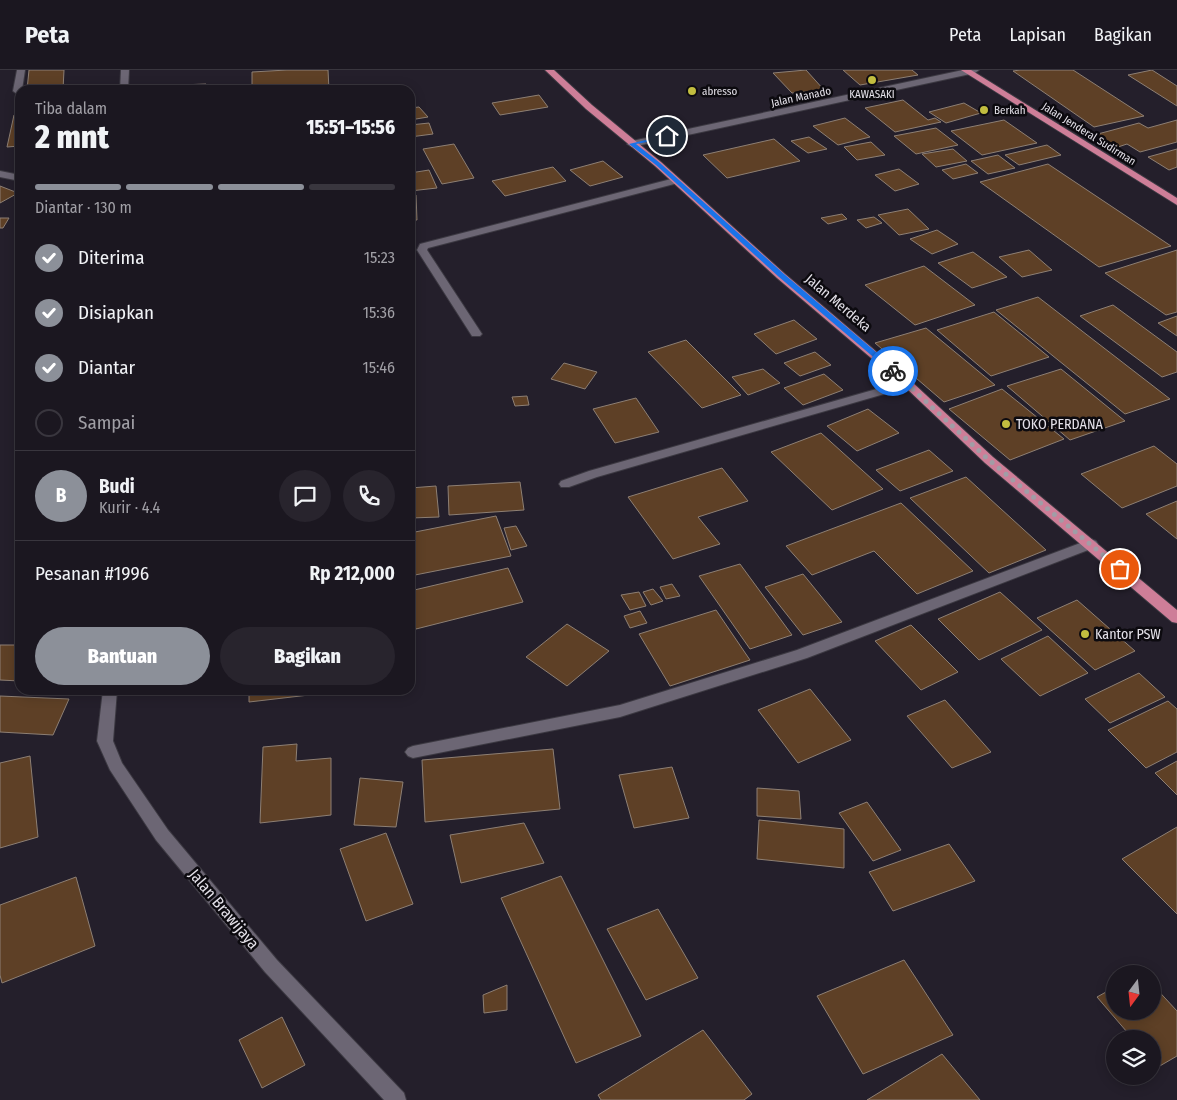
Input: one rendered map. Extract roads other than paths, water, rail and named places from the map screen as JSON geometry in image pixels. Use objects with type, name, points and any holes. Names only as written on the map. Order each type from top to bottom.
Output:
[{"type":"highway","name":"Jalan Merdeka","points":[[549,70],[632,144],[658,164],[781,276],[908,384],[989,460],[1177,618]]},
{"type":"highway","name":"Jalan Jenderal Sudirman","points":[[969,71],[1177,202]]},
{"type":"street","points":[[18,85],[21,70]]},
{"type":"street","points":[[124,85],[125,70]]},
{"type":"street","name":"Jalan Manado","points":[[632,144],[969,71]]},
{"type":"street","points":[[0,174],[15,177]]},
{"type":"street","points":[[476,334],[422,250],[424,246],[675,181]]},
{"type":"street","points":[[565,484],[908,384]]},
{"type":"street","points":[[413,752],[630,709],[802,654],[1091,544]]},
{"type":"street","name":"Jalan Brawijaya","points":[[109,695],[105,741],[116,766],[162,834],[271,966],[397,1100]]},
{"type":"place","name":"KAWASAKI","points":[[872,80]]},
{"type":"place","name":"abresso","points":[[692,91]]},
{"type":"place","name":"Berkah","points":[[984,110]]},
{"type":"place","name":"TOKO PERDANA","points":[[1006,424]]},
{"type":"place","name":"Kantor PSW","points":[[1085,634]]}]
